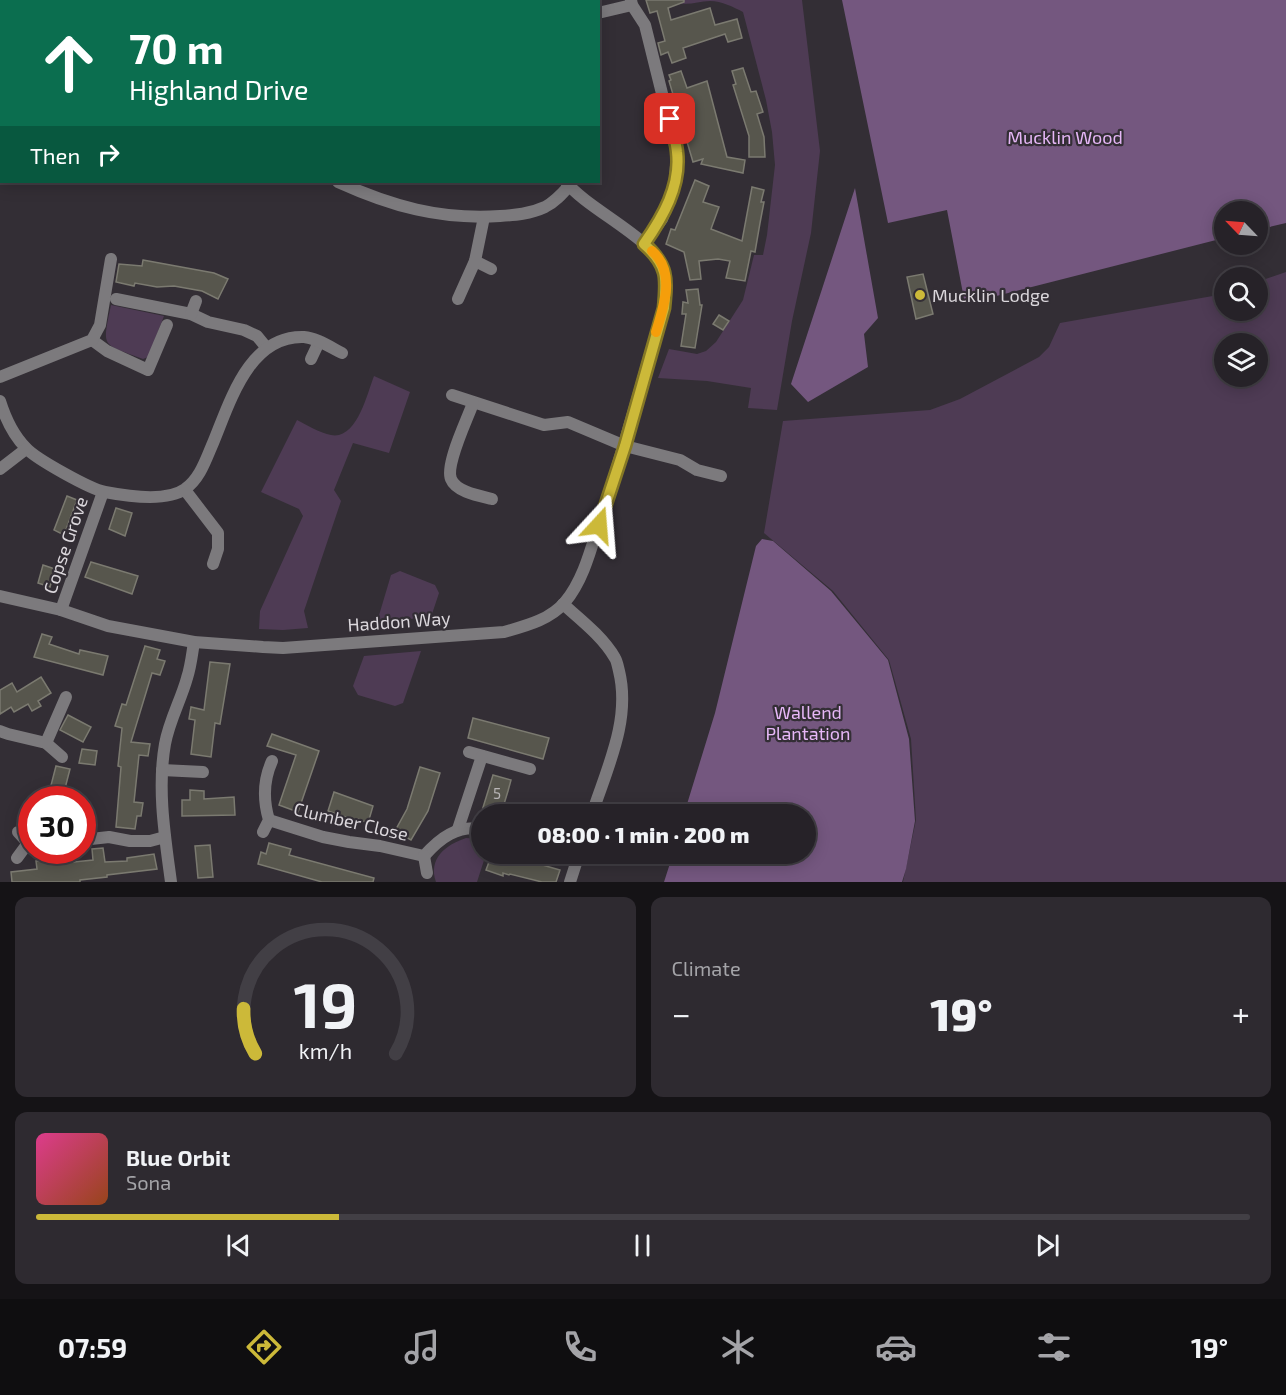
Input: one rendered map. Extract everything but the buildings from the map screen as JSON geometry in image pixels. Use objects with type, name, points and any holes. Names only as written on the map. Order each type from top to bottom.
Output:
[{"type":"street","points":[[600,12],[631,2],[645,25],[677,154],[674,188],[662,219],[644,244]]},
{"type":"street","points":[[340,183],[390,203],[421,212],[484,217],[525,214],[546,207],[558,198],[568,184]]},
{"type":"street","name":"Haddon Way","points":[[0,596],[61,610],[108,626],[194,642],[283,648],[504,632],[539,621],[563,604],[585,565],[625,446],[664,308],[666,284],[664,268],[657,255],[596,209],[568,184]]},
{"type":"street","points":[[458,299],[475,261],[484,217]]},
{"type":"street","points":[[0,377],[92,340],[100,325],[111,259]]},
{"type":"street","points":[[475,261],[491,269]]},
{"type":"street","points":[[116,299],[191,314],[208,322],[244,330],[257,336],[266,347]]},
{"type":"street","points":[[191,314],[196,301]]},
{"type":"street","points":[[92,340],[107,351],[148,370],[167,325]]},
{"type":"street","points":[[0,401],[5,416],[26,449],[57,469],[103,492],[163,497],[185,490],[202,470],[234,393],[247,370],[266,347],[286,339],[306,337],[342,353]]},
{"type":"street","points":[[311,359],[319,342]]},
{"type":"street","points":[[452,395],[544,425],[568,422],[625,446],[680,460],[697,470],[716,471]]},
{"type":"street","points":[[473,403],[450,465],[450,478],[466,491],[492,500]]},
{"type":"street","points":[[0,470],[26,449]]},
{"type":"street","points":[[185,490],[223,531],[213,564]]},
{"type":"street","name":"Copse Grove","points":[[61,610],[103,492]]},
{"type":"street","points":[[563,604],[594,632],[616,658],[622,685],[623,708],[619,734],[595,804]]},
{"type":"street","points":[[171,882],[165,837],[162,770],[165,742],[187,679],[194,642]]},
{"type":"street","points":[[46,743],[66,697]]},
{"type":"street","points":[[0,730],[46,743],[62,757]]},
{"type":"street","points":[[469,752],[530,770]]},
{"type":"street","points":[[458,830],[482,756]]},
{"type":"street","name":"Clumber Close","points":[[263,832],[269,820],[264,793],[267,771],[272,761]]},
{"type":"street","points":[[162,770],[203,772]]},
{"type":"street","name":"Clumber Close","points":[[269,820],[323,837],[424,856]]},
{"type":"street","name":"Clumber Close","points":[[424,856],[435,843],[458,830],[471,827]]},
{"type":"street","points":[[96,838],[109,837],[130,841],[150,841],[165,837]]},
{"type":"street","name":"Clumber Close","points":[[424,856],[427,873]]},
{"type":"street","points":[[570,882],[574,864]]},
{"type":"shaded area","points":[[672,0],[802,0],[820,151],[811,233],[792,321],[777,410],[748,408],[751,388],[707,381],[658,378],[669,349],[697,354],[706,351],[716,342],[743,300],[754,255],[763,255],[775,165],[766,100],[743,12],[714,1],[686,4]]},
{"type":"shaded area","points":[[1286,272],[1286,882],[903,882],[916,820],[911,739],[889,660],[833,591],[764,533],[783,421],[930,410],[960,399],[1039,357],[1049,347],[1060,323],[1214,296],[1214,321],[1268,321],[1268,278]]},
{"type":"shaded area","points":[[111,305],[164,316],[148,357],[143,359],[119,350],[108,342],[106,330]]},
{"type":"shaded area","points":[[374,376],[410,392],[389,453],[353,443],[334,490],[341,501],[304,611],[308,628],[259,629],[260,611],[303,516],[299,509],[261,492],[297,420],[318,431],[340,435],[348,430],[360,414]]},
{"type":"shaded area","points":[[400,571],[435,585],[439,593],[431,617],[377,622],[391,575]]},
{"type":"shaded area","points":[[421,651],[403,703],[395,706],[358,695],[353,686],[364,656]]},
{"type":"shaded area","points":[[466,838],[471,838],[471,864],[483,864],[477,882],[436,882],[434,866],[436,860],[451,845]]},
{"type":"green space","name":"Mucklin Wood","points":[[842,0],[1286,0],[1286,223],[1268,227],[1268,201],[1214,201],[1214,241],[965,304],[947,210],[888,223]]},
{"type":"green space","points":[[855,188],[878,318],[864,334],[868,367],[808,402],[791,384]]},
{"type":"green space","name":"Wallend Plantation","points":[[762,539],[773,541],[831,591],[888,660],[909,739],[915,821],[902,882],[664,882],[670,864],[816,864],[816,804],[687,804],[715,713],[756,546]]},
{"type":"slow traffic","points":[[652,251],[664,268],[666,284],[664,308],[656,332]]},
{"type":"place","name":"Mucklin Lodge","points":[[920,295]]},
{"type":"route","points":[[599,525],[625,446],[664,308],[666,284],[664,268],[657,255],[644,244],[662,219],[674,188],[677,154],[670,119]]}]
